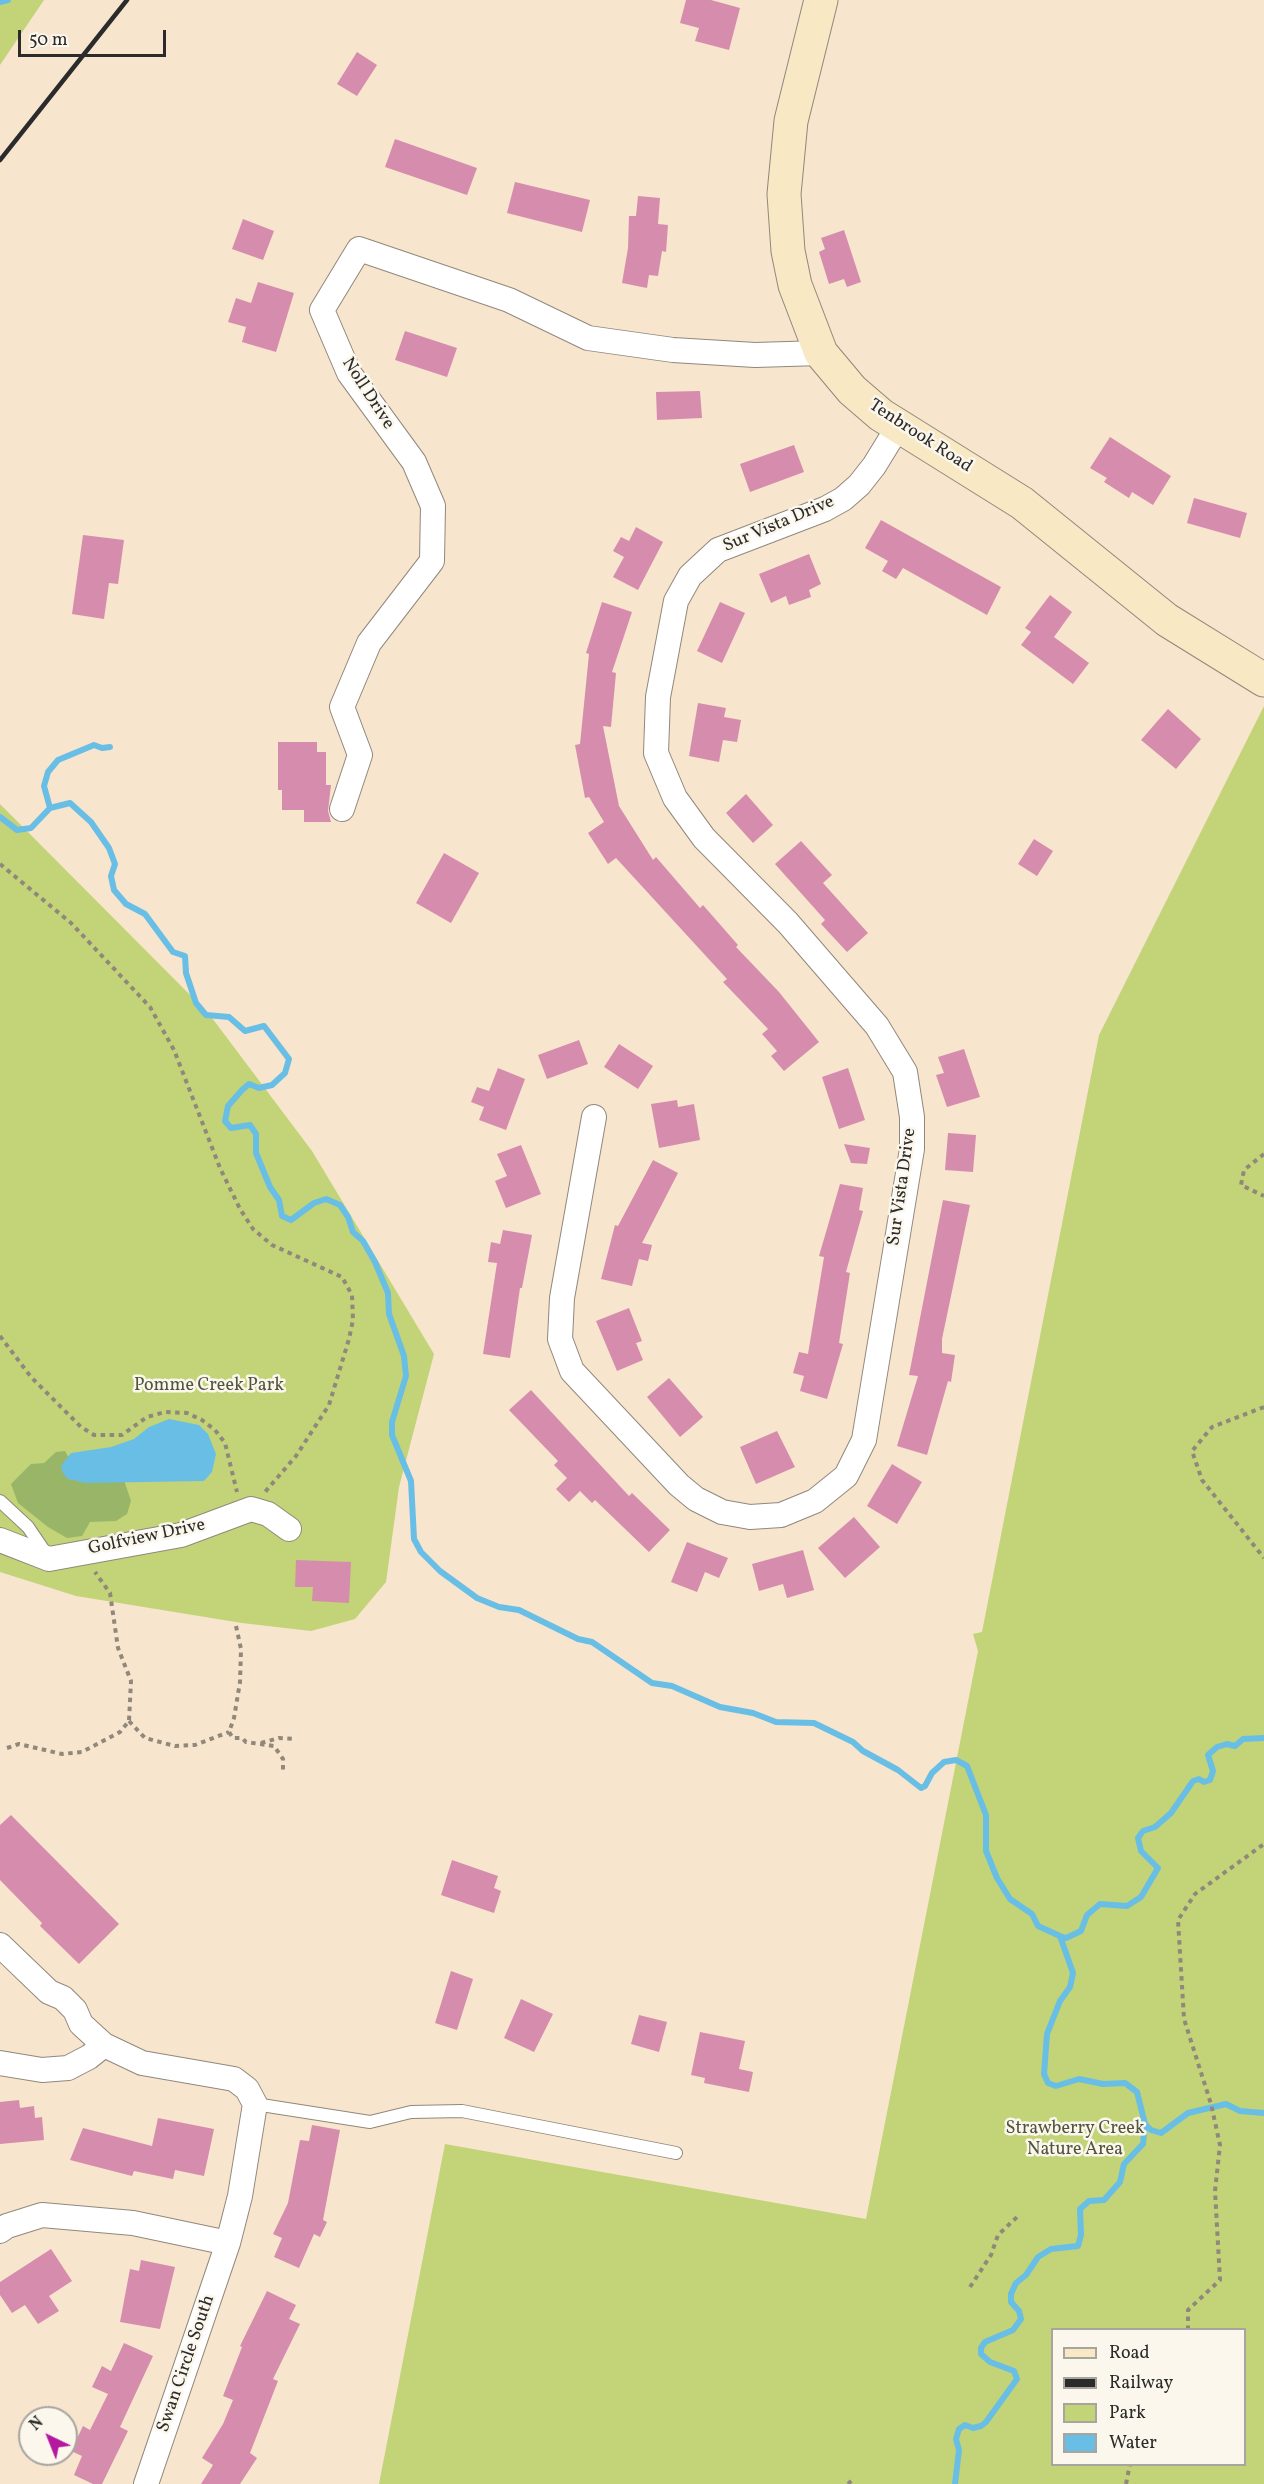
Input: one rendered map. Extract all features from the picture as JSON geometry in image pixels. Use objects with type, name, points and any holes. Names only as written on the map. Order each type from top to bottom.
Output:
[{"type":"street","name":"Tenbrook Road","points":[[821,0],[791,121],[784,194],[788,251],[795,285],[821,353],[852,390],[898,427],[1022,503],[1158,614],[1264,680]]},
{"type":"street","name":"Noll Drive","points":[[342,809],[360,754],[342,707],[369,643],[432,561],[433,506],[414,462],[349,373],[322,310],[359,249],[509,300],[588,338],[673,350],[755,355],[821,353]]},
{"type":"street","name":"Sur Vista Drive","points":[[594,1118],[562,1298],[560,1339],[573,1371],[679,1485],[696,1499],[722,1512],[750,1517],[780,1515],[815,1501],[846,1476],[864,1440],[912,1149],[912,1117],[905,1072],[877,1026],[788,923],[704,838],[675,798],[656,753],[658,697],[676,601],[690,576],[718,550],[825,509],[843,499],[859,485],[874,466],[898,427]]},
{"type":"street","points":[[246,1511],[268,1514],[289,1529]]},
{"type":"street","name":"Golfview Drive","points":[[49,1559],[181,1535],[246,1511]]},
{"type":"street","points":[[0,1540],[49,1559]]},
{"type":"street","points":[[0,1945],[49,1992],[53,2007],[66,2020],[81,2024],[104,2045],[142,2063],[234,2079],[247,2089],[255,2104]]},
{"type":"street","points":[[0,2063],[42,2070],[68,2068],[89,2057],[104,2045]]},
{"type":"street","name":"Swan Circle South","points":[[146,2484],[228,2243],[240,2196],[255,2104]]},
{"type":"street","points":[[0,2231],[8,2226],[42,2215],[133,2223],[228,2243]]},
{"type":"lane","points":[[0,1501],[27,1527],[49,1559]]},
{"type":"lane","points":[[255,2104],[370,2122],[411,2112],[462,2112],[676,2153]]},
{"type":"path","points":[[0,864],[71,923],[150,1008],[174,1050],[220,1168],[240,1209],[253,1229],[272,1245],[342,1277],[352,1295],[353,1320],[329,1405],[296,1456],[246,1511]]},
{"type":"path","points":[[1264,1154],[1244,1170],[1241,1185],[1264,1196]]},
{"type":"path","points":[[0,1336],[31,1377],[81,1427],[94,1435],[108,1437],[122,1435],[147,1417],[165,1412],[187,1413],[209,1424],[225,1443],[246,1511]]},
{"type":"path","points":[[1264,1407],[1212,1427],[1192,1451],[1202,1480],[1264,1557]]},
{"type":"path","points":[[7,1748],[19,1744],[62,1754],[82,1752],[120,1732],[129,1721],[131,1681],[118,1648],[110,1593],[80,1553]]},
{"type":"path","points":[[129,1721],[145,1738],[175,1746],[195,1745],[229,1732],[234,1718],[240,1683],[242,1649],[236,1626]]},
{"type":"path","points":[[229,1732],[233,1738],[274,1746],[280,1752],[283,1773]]},
{"type":"path","points":[[260,1743],[279,1738],[294,1739]]},
{"type":"path","points":[[1188,2328],[1188,2310],[1220,2280],[1215,2191],[1220,2145],[1211,2104],[1184,2019],[1178,1920],[1195,1894],[1264,1844]]},
{"type":"path","points":[[970,2287],[991,2255],[998,2235],[1017,2217]]},
{"type":"path","points":[[1126,2484],[1130,2466]]},
{"type":"path","points":[[848,2484],[854,2478]]},
{"type":"green space","points":[[0,0],[44,0],[0,65]]},
{"type":"green space","name":"Strawberry Creek Nature Area","points":[[1264,706],[1264,2484],[379,2484],[445,2144],[866,2219],[978,1651],[973,1634],[982,1632],[1099,1035]]},
{"type":"green space","name":"Pomme Creek Park","points":[[0,804],[209,1014],[312,1151],[434,1354],[399,1487],[386,1582],[355,1619],[311,1631],[242,1623],[76,1596],[0,1572]]},
{"type":"green space","points":[[65,1451],[73,1465],[124,1480],[131,1501],[127,1514],[116,1521],[90,1522],[82,1536],[67,1538],[48,1527],[18,1503],[11,1484],[31,1464],[44,1463],[56,1452]]},
{"type":"water","points":[[169,1419],[199,1425],[208,1434],[216,1454],[212,1472],[204,1481],[86,1483],[68,1479],[63,1473],[61,1466],[71,1453],[111,1447],[134,1439],[149,1427]]},
{"type":"building","points":[[686,0],[711,0],[740,8],[729,50],[695,41],[699,28],[680,23]]},
{"type":"building","points":[[357,52],[377,65],[357,96],[337,84]]},
{"type":"building","points":[[395,139],[477,168],[467,195],[385,167]]},
{"type":"building","points":[[515,182],[590,200],[582,232],[507,213]]},
{"type":"building","points":[[638,196],[660,198],[658,224],[668,225],[666,252],[662,251],[658,276],[649,275],[647,288],[622,283],[628,248],[629,216],[636,216]]},
{"type":"building","points":[[243,219],[274,231],[263,260],[232,249]]},
{"type":"building","points":[[844,230],[861,282],[847,287],[844,279],[829,284],[819,252],[825,249],[821,238]]},
{"type":"building","points":[[258,282],[294,293],[276,352],[242,342],[246,327],[228,322],[236,298],[251,303]]},
{"type":"building","points":[[405,331],[457,348],[447,377],[395,360]]},
{"type":"building","points":[[700,391],[702,418],[657,420],[656,392]]},
{"type":"building","points":[[1110,437],[1171,476],[1153,505],[1132,492],[1129,498],[1104,482],[1107,478],[1090,468]]},
{"type":"building","points":[[794,445],[804,472],[750,492],[740,464]]},
{"type":"building","points":[[1194,498],[1247,513],[1240,538],[1187,523]]},
{"type":"building","points":[[881,520],[1001,587],[987,615],[903,568],[896,579],[882,571],[888,561],[865,548]]},
{"type":"building","points":[[636,527],[663,542],[638,590],[613,577],[624,557],[613,551],[621,537],[629,541]]},
{"type":"building","points":[[83,535],[124,540],[118,584],[109,583],[104,619],[72,614]]},
{"type":"building","points":[[809,554],[821,584],[809,590],[811,597],[789,605],[786,596],[771,603],[759,574]]},
{"type":"building","points":[[1050,595],[1072,612],[1054,637],[1089,663],[1073,684],[1021,645],[1031,632],[1025,628]]},
{"type":"building","points":[[602,602],[632,612],[612,672],[616,673],[611,727],[603,726],[619,806],[653,860],[656,857],[700,908],[703,905],[738,945],[736,947],[779,992],[819,1042],[784,1071],[771,1056],[777,1051],[762,1034],[768,1029],[723,982],[727,979],[616,858],[608,864],[588,833],[604,822],[589,797],[585,798],[575,745],[580,744],[589,654],[586,653]]},
{"type":"building","points":[[720,602],[745,613],[722,663],[697,651]]},
{"type":"building","points":[[698,703],[726,708],[724,717],[741,720],[737,742],[723,740],[719,762],[689,756]]},
{"type":"building","points":[[1168,709],[1201,739],[1176,769],[1141,740]]},
{"type":"building","points":[[278,742],[317,742],[317,752],[326,752],[326,785],[331,785],[328,811],[331,822],[304,822],[304,810],[282,810],[282,790],[278,790]]},
{"type":"building","points":[[746,794],[773,825],[753,843],[726,813]]},
{"type":"building","points":[[1034,839],[1053,851],[1037,876],[1018,864]]},
{"type":"building","points":[[801,841],[832,875],[823,883],[868,933],[847,952],[821,924],[825,920],[775,864]]},
{"type":"building","points":[[444,853],[479,873],[451,923],[416,903]]},
{"type":"building","points":[[579,1040],[588,1064],[547,1079],[538,1055]]},
{"type":"building","points":[[619,1044],[653,1066],[638,1089],[604,1067]]},
{"type":"building","points":[[964,1049],[980,1097],[947,1107],[936,1075],[944,1073],[938,1057]]},
{"type":"building","points":[[498,1068],[525,1079],[506,1130],[479,1120],[484,1107],[471,1102],[477,1087],[489,1091]]},
{"type":"building","points":[[848,1068],[865,1120],[839,1129],[822,1077]]},
{"type":"building","points":[[677,1100],[678,1107],[694,1104],[700,1140],[659,1148],[651,1104]]},
{"type":"building","points":[[948,1133],[976,1135],[973,1172],[945,1170]]},
{"type":"building","points":[[844,1144],[870,1148],[867,1164],[851,1163]]},
{"type":"building","points":[[521,1145],[541,1194],[506,1208],[495,1181],[507,1176],[497,1154]]},
{"type":"building","points":[[653,1160],[678,1173],[642,1243],[652,1245],[648,1261],[639,1259],[632,1286],[601,1279],[615,1225],[618,1226]]},
{"type":"building","points":[[840,1184],[863,1188],[859,1210],[863,1211],[846,1272],[850,1273],[839,1343],[843,1344],[827,1399],[800,1391],[804,1376],[793,1373],[799,1352],[808,1354],[824,1257],[819,1256]]},
{"type":"building","points":[[943,1200],[970,1205],[942,1339],[942,1353],[955,1355],[951,1382],[948,1381],[927,1455],[897,1446],[918,1376],[909,1375]]},
{"type":"building","points":[[503,1230],[532,1235],[522,1288],[520,1288],[510,1358],[483,1354],[497,1263],[488,1262],[491,1242],[500,1244]]},
{"type":"building","points":[[629,1308],[642,1341],[636,1343],[643,1360],[617,1371],[596,1321]]},
{"type":"building","points":[[669,1378],[703,1417],[680,1437],[647,1397]]},
{"type":"building","points":[[531,1390],[629,1496],[632,1493],[670,1530],[649,1552],[595,1500],[592,1503],[580,1491],[569,1502],[556,1489],[567,1478],[554,1465],[558,1461],[509,1410]]},
{"type":"building","points":[[777,1431],[795,1467],[756,1484],[740,1447]]},
{"type":"building","points":[[892,1464],[922,1482],[897,1524],[867,1506]]},
{"type":"building","points":[[854,1517],[880,1547],[845,1578],[818,1548]]},
{"type":"building","points":[[687,1542],[728,1558],[719,1578],[705,1572],[697,1592],[671,1582]]},
{"type":"building","points":[[803,1550],[814,1590],[787,1598],[783,1584],[759,1591],[752,1564]]},
{"type":"building","points":[[296,1560],[351,1562],[349,1603],[312,1601],[313,1587],[295,1587]]},
{"type":"building","points":[[11,1815],[119,1924],[79,1964],[40,1926],[42,1923],[0,1880],[0,1825]]},
{"type":"building","points":[[452,1860],[498,1876],[494,1888],[501,1891],[494,1913],[441,1895]]},
{"type":"building","points":[[451,1971],[473,1979],[457,2030],[435,2023]]},
{"type":"building","points":[[521,1999],[553,2014],[534,2052],[504,2038]]},
{"type":"building","points":[[639,2015],[667,2022],[659,2052],[631,2044]]},
{"type":"building","points":[[700,2032],[745,2041],[739,2069],[753,2072],[749,2092],[704,2083],[705,2078],[691,2075]]},
{"type":"building","points":[[19,2100],[20,2108],[34,2106],[35,2118],[42,2117],[44,2140],[0,2144],[0,2102]]},
{"type":"building","points":[[158,2118],[214,2129],[204,2176],[175,2170],[173,2179],[134,2171],[132,2176],[70,2160],[83,2128],[152,2146]]},
{"type":"building","points":[[312,2125],[340,2130],[323,2220],[327,2222],[320,2237],[314,2234],[299,2268],[274,2257],[282,2238],[273,2234],[288,2203],[300,2140],[309,2141]]},
{"type":"building","points":[[51,2249],[72,2281],[49,2296],[59,2311],[38,2324],[25,2305],[12,2313],[0,2295],[0,2282]]},
{"type":"building","points":[[141,2260],[175,2267],[160,2329],[120,2322],[130,2269],[139,2271]]},
{"type":"building","points":[[267,2291],[296,2305],[289,2319],[300,2324],[273,2379],[278,2381],[250,2453],[257,2458],[240,2484],[201,2484],[213,2465],[202,2458],[223,2424],[233,2400],[223,2396],[242,2347],[240,2346]]},
{"type":"building","points":[[124,2343],[153,2356],[120,2427],[128,2431],[102,2484],[93,2484],[74,2475],[82,2456],[78,2454],[78,2436],[83,2426],[90,2430],[108,2394],[92,2387],[102,2366],[111,2371]]},
{"type":"waterway","points":[[0,2],[8,0]]},
{"type":"waterway","points":[[50,808],[44,786],[48,772],[58,760],[94,745],[102,748],[110,747]]},
{"type":"waterway","points":[[0,817],[17,830],[31,828],[50,808],[70,803],[91,822],[109,848],[115,864],[111,876],[114,890],[126,904],[145,914],[173,952],[185,956],[186,973],[196,1003],[206,1015],[229,1017],[245,1031],[264,1026],[289,1059],[285,1073],[272,1085],[259,1088],[249,1084],[242,1090],[228,1106],[225,1121],[231,1128],[250,1125],[256,1134],[256,1153],[270,1187],[279,1200],[282,1216],[291,1220],[314,1203],[326,1199],[340,1205],[348,1217],[353,1232],[363,1241],[375,1262],[388,1293],[389,1314],[404,1356],[406,1376],[392,1422],[392,1435],[411,1481],[414,1539],[421,1552],[440,1571],[477,1598],[499,1607],[519,1610],[578,1639],[592,1642],[652,1683],[672,1686],[720,1707],[753,1713],[776,1722],[814,1723],[853,1742],[863,1751],[898,1770],[921,1788],[944,1762],[956,1760],[967,1766],[986,1815],[986,1851],[997,1878],[1010,1899],[1032,1914],[1038,1926],[1060,1936],[1073,1973],[1070,1987],[1060,2001],[1047,2034],[1044,2074],[1048,2083],[1056,2086],[1079,2079],[1103,2084],[1125,2083],[1137,2092],[1145,2124],[1143,2144],[1124,2164],[1120,2182],[1104,2200],[1089,2201],[1080,2209],[1081,2235],[1078,2246],[1051,2249],[1038,2257],[1026,2275],[1016,2283],[1011,2294],[1011,2302],[1019,2311],[1021,2319],[1013,2330],[985,2342],[981,2348],[981,2354],[990,2362],[1014,2371],[1017,2379],[986,2422],[981,2426],[973,2428],[965,2425],[959,2429],[956,2439],[959,2450],[955,2484]]},
{"type":"waterway","points":[[1060,1936],[1066,1938],[1081,1931],[1087,1915],[1100,1904],[1127,1906],[1141,1897],[1158,1868],[1141,1851],[1138,1838],[1143,1831],[1155,1827],[1171,1813],[1193,1781],[1210,1780],[1213,1771],[1208,1755],[1217,1747],[1227,1744],[1235,1746],[1243,1739],[1264,1738]]},
{"type":"waterway","points":[[1145,2124],[1151,2130],[1161,2133],[1188,2113],[1226,2104],[1240,2111],[1264,2113]]},
{"type":"railway","points":[[0,160],[127,0]]}]
